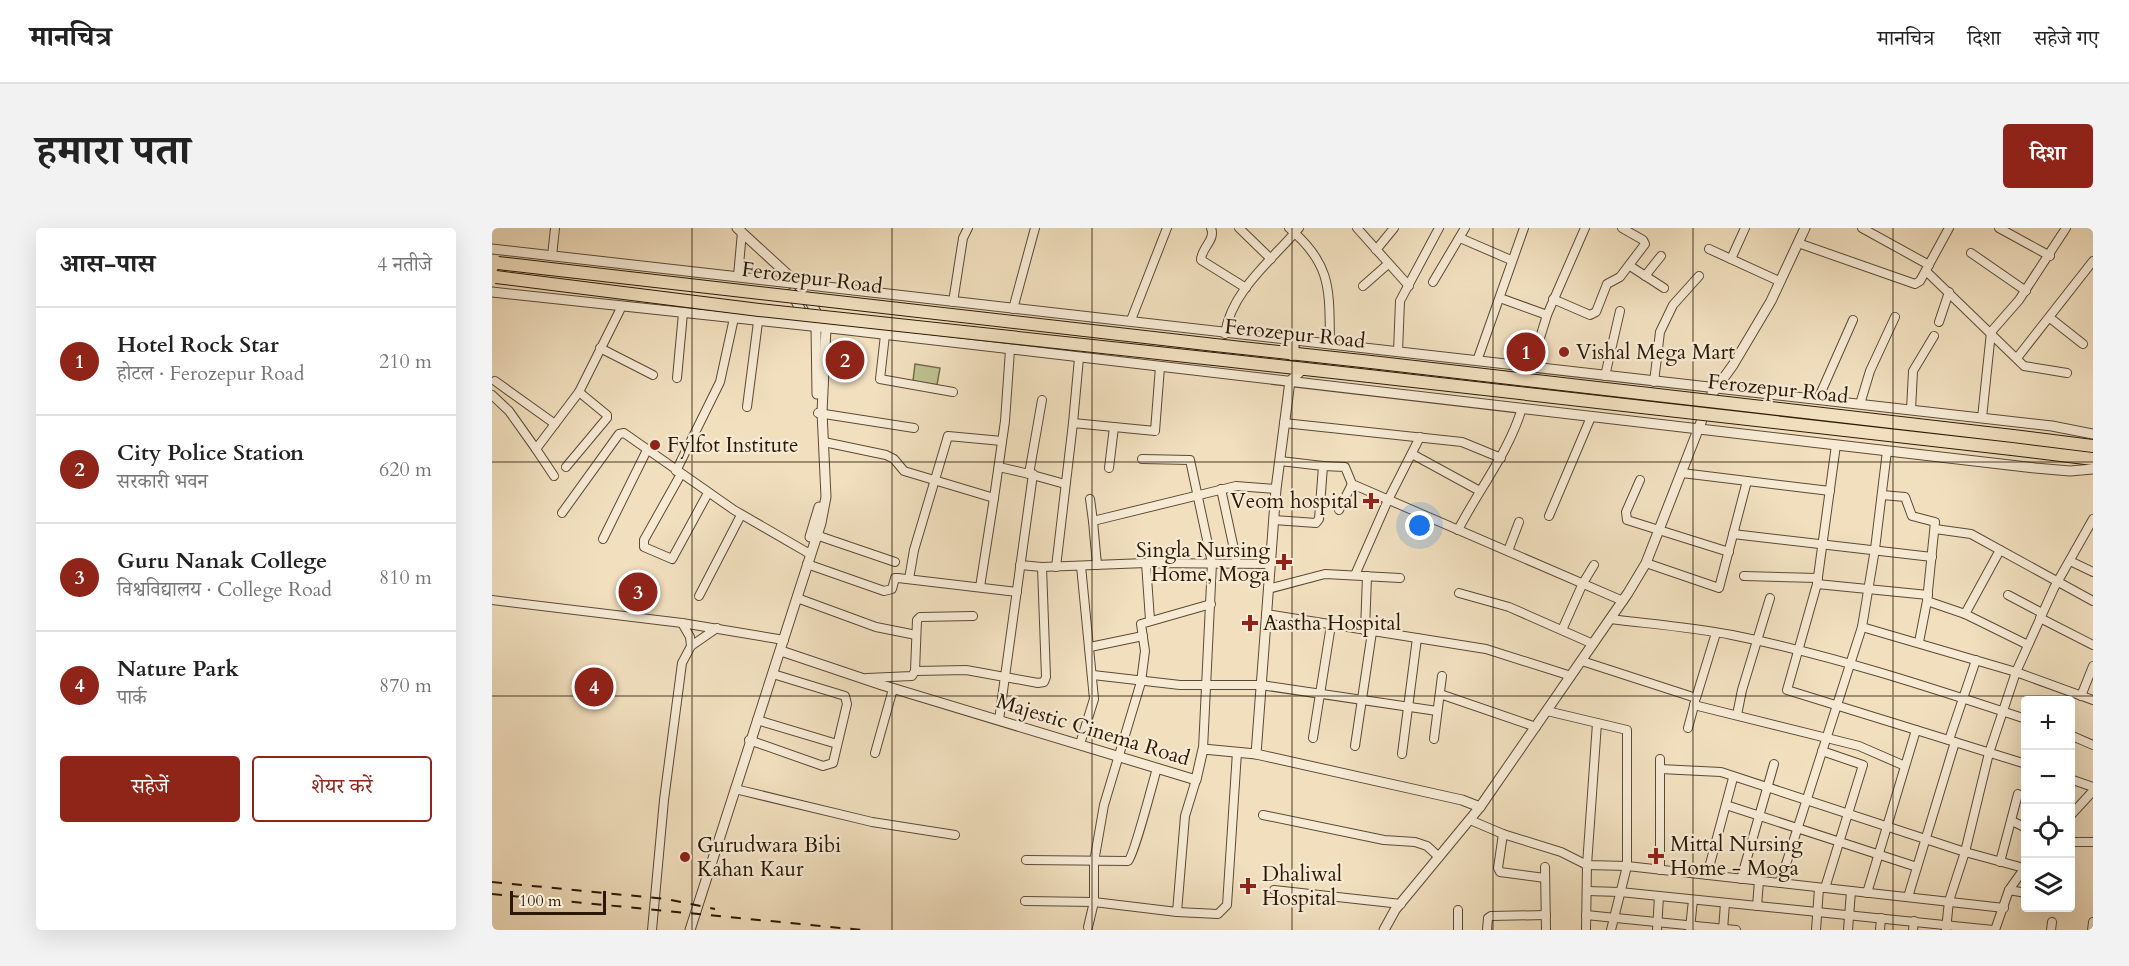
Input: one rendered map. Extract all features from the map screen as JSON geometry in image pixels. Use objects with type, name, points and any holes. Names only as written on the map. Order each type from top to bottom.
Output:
[{"type":"highway","name":"Ferozepur Road","points":[[495,263],[2093,446]]},
{"type":"highway","name":"Ferozepur Road","points":[[494,277],[759,310],[1369,376],[2093,459]]},
{"type":"highway","points":[[1292,354],[1293,340]]},
{"type":"street","points":[[552,256],[555,228]]},
{"type":"street","points":[[953,302],[963,238],[968,228]]},
{"type":"street","points":[[1013,309],[1035,228]]},
{"type":"street","points":[[1131,320],[1167,228]]},
{"type":"street","points":[[1211,228],[1212,237],[1201,255],[1201,260],[1246,288]]},
{"type":"street","points":[[1239,228],[1271,259]]},
{"type":"street","points":[[1357,228],[1408,286]]},
{"type":"street","points":[[1376,250],[1394,228]]},
{"type":"street","points":[[1398,352],[1399,305],[1439,228]]},
{"type":"street","points":[[1433,282],[1465,228]]},
{"type":"street","points":[[1477,361],[1524,228]]},
{"type":"street","points":[[1531,367],[1547,315],[1585,228]]},
{"type":"street","points":[[1553,300],[1590,315],[1594,314],[1607,284],[1617,279],[1630,266],[1644,242],[1622,228]]},
{"type":"street","points":[[1731,259],[1745,228]]},
{"type":"street","points":[[1384,930],[1401,904],[1480,807],[1623,601],[1646,563],[1715,387],[1744,347],[1772,301],[1779,281],[1805,228]]},
{"type":"street","points":[[1862,228],[1928,268],[1949,292],[2029,368],[2067,373]]},
{"type":"street","points":[[1798,243],[1912,284],[1919,282],[1949,228]]},
{"type":"street","points":[[1999,228],[2050,256]]},
{"type":"street","points":[[1982,418],[1991,332],[2026,291],[2066,228]]},
{"type":"street","points":[[738,276],[740,230]]},
{"type":"street","points":[[688,930],[749,740],[781,651],[781,640],[797,598],[819,508],[821,327],[783,272],[740,230]]},
{"type":"street","points":[[1226,334],[1227,324],[1246,288],[1294,230],[1312,250],[1327,279],[1330,344]]},
{"type":"street","points":[[1460,238],[1511,260]]},
{"type":"street","points":[[492,249],[2079,429],[2093,434]]},
{"type":"street","points":[[1709,249],[1779,281]]},
{"type":"street","points":[[1971,253],[2026,291]]},
{"type":"street","points":[[1645,276],[1661,256]]},
{"type":"street","points":[[2017,358],[2093,261]]},
{"type":"street","points":[[1363,286],[1388,264]]},
{"type":"street","points":[[1630,266],[1664,288]]},
{"type":"street","points":[[1654,382],[1660,332],[1673,305],[1699,276]]},
{"type":"street","points":[[492,292],[821,327],[1591,417],[1701,424],[1887,451],[2070,471],[2093,469]]},
{"type":"street","points":[[1940,322],[1949,292]]},
{"type":"street","points":[[1500,298],[1547,315]]},
{"type":"street","points":[[536,449],[579,392],[622,306]]},
{"type":"street","points":[[1605,376],[1620,312]]},
{"type":"street","points":[[677,378],[683,313]]},
{"type":"street","points":[[1860,404],[1869,371],[1895,317]]},
{"type":"street","points":[[708,493],[672,559],[644,547],[644,540],[679,472],[720,382],[734,318]]},
{"type":"street","points":[[2050,318],[2083,344]]},
{"type":"street","points":[[1818,399],[1853,320]]},
{"type":"street","points":[[747,407],[758,322]]},
{"type":"street","points":[[885,335],[880,379],[953,392]]},
{"type":"street","points":[[1911,410],[1913,371],[1934,336]]},
{"type":"street","points":[[600,348],[652,375]]},
{"type":"street","points":[[980,587],[999,467],[1010,350]]},
{"type":"street","points":[[1056,567],[1079,358]]},
{"type":"street","points":[[1073,423],[1155,431],[1160,368]]},
{"type":"street","points":[[1256,754],[1276,489],[1290,381],[1302,370]]},
{"type":"street","points":[[495,381],[555,424]]},
{"type":"street","points":[[566,467],[607,418],[607,415],[579,392]]},
{"type":"street","points":[[492,394],[509,411],[554,476]]},
{"type":"street","points":[[999,720],[1042,400]]},
{"type":"street","points":[[1458,530],[1478,490],[1501,458],[1522,408]]},
{"type":"street","points":[[820,413],[914,428]]},
{"type":"street","points":[[688,930],[816,535],[826,497],[824,442],[820,413]]},
{"type":"street","points":[[1549,516],[1591,417]]},
{"type":"street","points":[[1284,423],[1420,436],[1467,443],[1501,458]]},
{"type":"street","points":[[1109,468],[1114,427]]},
{"type":"street","points":[[562,513],[619,434],[624,433],[708,493],[808,557],[884,591],[892,589],[895,578],[1017,592]]},
{"type":"street","points":[[909,579],[914,550],[948,436],[1002,441]]},
{"type":"street","points":[[1355,575],[1388,500],[1420,436]]},
{"type":"street","points":[[824,442],[886,456],[894,459],[904,471],[994,498]]},
{"type":"street","points":[[1836,445],[1818,581],[1787,690],[2021,763]]},
{"type":"street","points":[[603,539],[647,450]]},
{"type":"street","points":[[1780,883],[1862,627],[1870,588],[1887,451]]},
{"type":"street","points":[[1412,454],[1478,490]]},
{"type":"street","points":[[1142,459],[1190,460],[1212,563],[1203,749]]},
{"type":"street","points":[[1280,461],[1345,468],[1352,484],[1623,601]]},
{"type":"street","points":[[1274,520],[1317,522],[1323,466]]},
{"type":"street","points":[[999,467],[1065,484]]},
{"type":"street","points":[[1682,473],[1830,491]]},
{"type":"street","points":[[1640,480],[1626,518],[1658,531],[1729,552]]},
{"type":"street","points":[[1646,563],[1718,589],[1747,481]]},
{"type":"street","points":[[1339,510],[1352,484]]},
{"type":"street","points":[[1093,521],[1236,486],[1276,489]]},
{"type":"street","points":[[1221,489],[1237,563]]},
{"type":"street","points":[[1882,495],[1908,499],[1910,514],[1934,520],[1935,529],[1927,598],[1919,642]]},
{"type":"street","points":[[1090,499],[1097,566]]},
{"type":"street","points":[[699,596],[741,515]]},
{"type":"street","points":[[1946,927],[1949,901],[1965,852],[1989,753],[2016,672],[2057,582],[2093,519]]},
{"type":"street","points":[[1508,551],[1519,522]]},
{"type":"street","points":[[1935,529],[1971,534],[2093,601]]},
{"type":"street","points":[[1734,534],[1932,557]]},
{"type":"street","points":[[816,535],[895,562]]},
{"type":"street","points":[[1965,614],[2000,550]]},
{"type":"street","points":[[2070,561],[2093,572]]},
{"type":"street","points":[[1020,566],[1056,567],[1146,563],[1270,564]]},
{"type":"street","points":[[1146,563],[1150,620]]},
{"type":"street","points":[[1563,630],[1583,583],[1594,565]]},
{"type":"street","points":[[1080,744],[1094,699],[1081,566]]},
{"type":"street","points":[[915,671],[966,670],[1038,683],[1046,679],[1042,567]]},
{"type":"street","points":[[1268,589],[1325,574],[1400,578]]},
{"type":"street","points":[[1355,746],[1368,631],[1367,576]]},
{"type":"street","points":[[1744,576],[1818,581],[1927,598],[2028,645]]},
{"type":"street","points":[[1459,593],[1509,607],[1593,644]]},
{"type":"street","points":[[2008,595],[2093,645]]},
{"type":"street","points":[[797,598],[876,627],[916,635]]},
{"type":"street","points":[[1737,715],[1770,598]]},
{"type":"street","points":[[492,600],[682,623],[781,640]]},
{"type":"street","points":[[1088,927],[1094,902],[1094,862],[1104,805],[1141,681],[1145,651],[1141,624],[1211,604]]},
{"type":"street","points":[[1266,615],[1486,649],[1571,676]]},
{"type":"street","points":[[862,678],[909,677],[915,671],[917,620],[920,617],[973,616]]},
{"type":"street","points":[[1610,619],[1716,633],[1849,663],[2021,718]]},
{"type":"street","points":[[652,930],[680,673],[691,646],[690,637],[682,623]]},
{"type":"street","points":[[1313,738],[1331,625]]},
{"type":"street","points":[[1862,627],[2016,672],[2093,700]]},
{"type":"street","points":[[691,646],[717,628]]},
{"type":"street","points":[[1688,728],[1716,633]]},
{"type":"street","points":[[1090,647],[1143,636]]},
{"type":"street","points":[[1402,754],[1417,638]]},
{"type":"street","name":"Majestic Cinema Road","points":[[781,651],[893,689],[1196,780],[1203,749],[1237,752],[1256,754],[1462,800],[1480,807]]},
{"type":"street","points":[[1908,897],[1962,699],[1976,660]]},
{"type":"street","points":[[1582,661],[1737,715],[1859,746],[1905,766]]},
{"type":"street","points":[[2081,696],[2093,666]]},
{"type":"street","points":[[749,740],[823,766],[833,763],[847,704],[845,696],[773,674]]},
{"type":"street","points":[[1093,675],[1205,685],[1261,684],[1437,711]]},
{"type":"street","points":[[1434,739],[1442,676]]},
{"type":"street","points":[[875,753],[893,689]]},
{"type":"street","points":[[1440,694],[1536,727]]},
{"type":"street","points":[[1547,711],[1626,729],[1628,733],[1627,866],[1611,930]]},
{"type":"street","points":[[757,720],[837,744]]},
{"type":"street","points":[[1586,930],[1587,865],[1597,723]]},
{"type":"street","points":[[1867,893],[1916,730]]},
{"type":"street","points":[[2075,737],[2093,745]]},
{"type":"street","points":[[1816,930],[1816,912],[1822,888],[1863,765],[1822,751]]},
{"type":"street","points":[[1025,901],[1094,902],[1177,912],[1218,914],[1227,905],[1237,752]]},
{"type":"street","points":[[1660,759],[1660,870]]},
{"type":"street","points":[[1741,879],[1774,764]]},
{"type":"street","points":[[1026,860],[1123,863],[1132,858],[1157,768]]},
{"type":"street","points":[[1660,769],[1721,772],[1733,778],[1965,852],[2021,866]]},
{"type":"street","points":[[1707,875],[1733,778]]},
{"type":"street","points":[[1177,912],[1185,816],[1196,780]]},
{"type":"street","points":[[2075,781],[2093,789],[2075,810]]},
{"type":"street","points":[[735,789],[872,822],[955,835]]},
{"type":"street","points":[[2000,862],[2018,794]]},
{"type":"street","points":[[1726,805],[1917,867]]},
{"type":"street","points":[[1263,815],[1384,840],[1415,842],[1427,846],[1439,857]]},
{"type":"street","points":[[1470,820],[1503,834],[1561,852],[1587,865],[1627,866],[2004,908]]},
{"type":"street","points":[[2012,821],[2021,826]]},
{"type":"street","points":[[1503,834],[1498,868],[1500,872],[1545,878]]},
{"type":"street","points":[[2075,842],[2093,842]]},
{"type":"street","points":[[1545,867],[1546,930]]},
{"type":"street","points":[[1587,891],[1620,892],[1914,921],[1946,927],[1994,930],[2009,890],[2021,873]]},
{"type":"street","points":[[1757,906],[1759,881]]},
{"type":"street","points":[[1274,890],[1401,904]]},
{"type":"street","points":[[2009,890],[2021,892]]},
{"type":"street","points":[[1848,930],[1851,891]]},
{"type":"street","points":[[1657,926],[1659,896]]},
{"type":"street","points":[[1690,928],[1693,900]]},
{"type":"street","points":[[1723,929],[1725,903]]},
{"type":"street","points":[[1458,910],[1458,930]]},
{"type":"street","points":[[1487,930],[1488,918],[1491,916],[1546,915]]},
{"type":"street","points":[[1586,915],[1614,916],[1657,926],[1736,930]]},
{"type":"street","points":[[1880,930],[1881,918]]},
{"type":"street","points":[[1913,930],[1914,921]]},
{"type":"street","points":[[2092,930],[2093,922]]},
{"type":"green space","points":[[915,364],[940,368],[937,385],[913,381]]},
{"type":"railway","points":[[492,882],[666,899],[715,909]]},
{"type":"railway","points":[[492,894],[862,930]]},
{"type":"place","name":"Hotel Rock Star","points":[[1526,352]]},
{"type":"place","name":"Vishal Mega Mart","points":[[1564,352]]},
{"type":"place","name":"City Police Station","points":[[845,360]]},
{"type":"place","name":"Fylfot Institute","points":[[655,445]]},
{"type":"place","name":"Veom hospital","points":[[1371,501]]},
{"type":"place","name":"Singla Nursing Home, Moga","points":[[1284,562]]},
{"type":"place","name":"Guru Nanak College","points":[[638,592]]},
{"type":"place","name":"Aastha Hospital","points":[[1250,623]]},
{"type":"place","name":"Nature Park","points":[[594,687]]},
{"type":"place","name":"Mittal Nursing Home - Moga","points":[[1656,856]]},
{"type":"place","name":"Gurudwara Bibi Kahan Kaur","points":[[685,857]]},
{"type":"place","name":"Dhaliwal Hospital","points":[[1248,886]]}]
